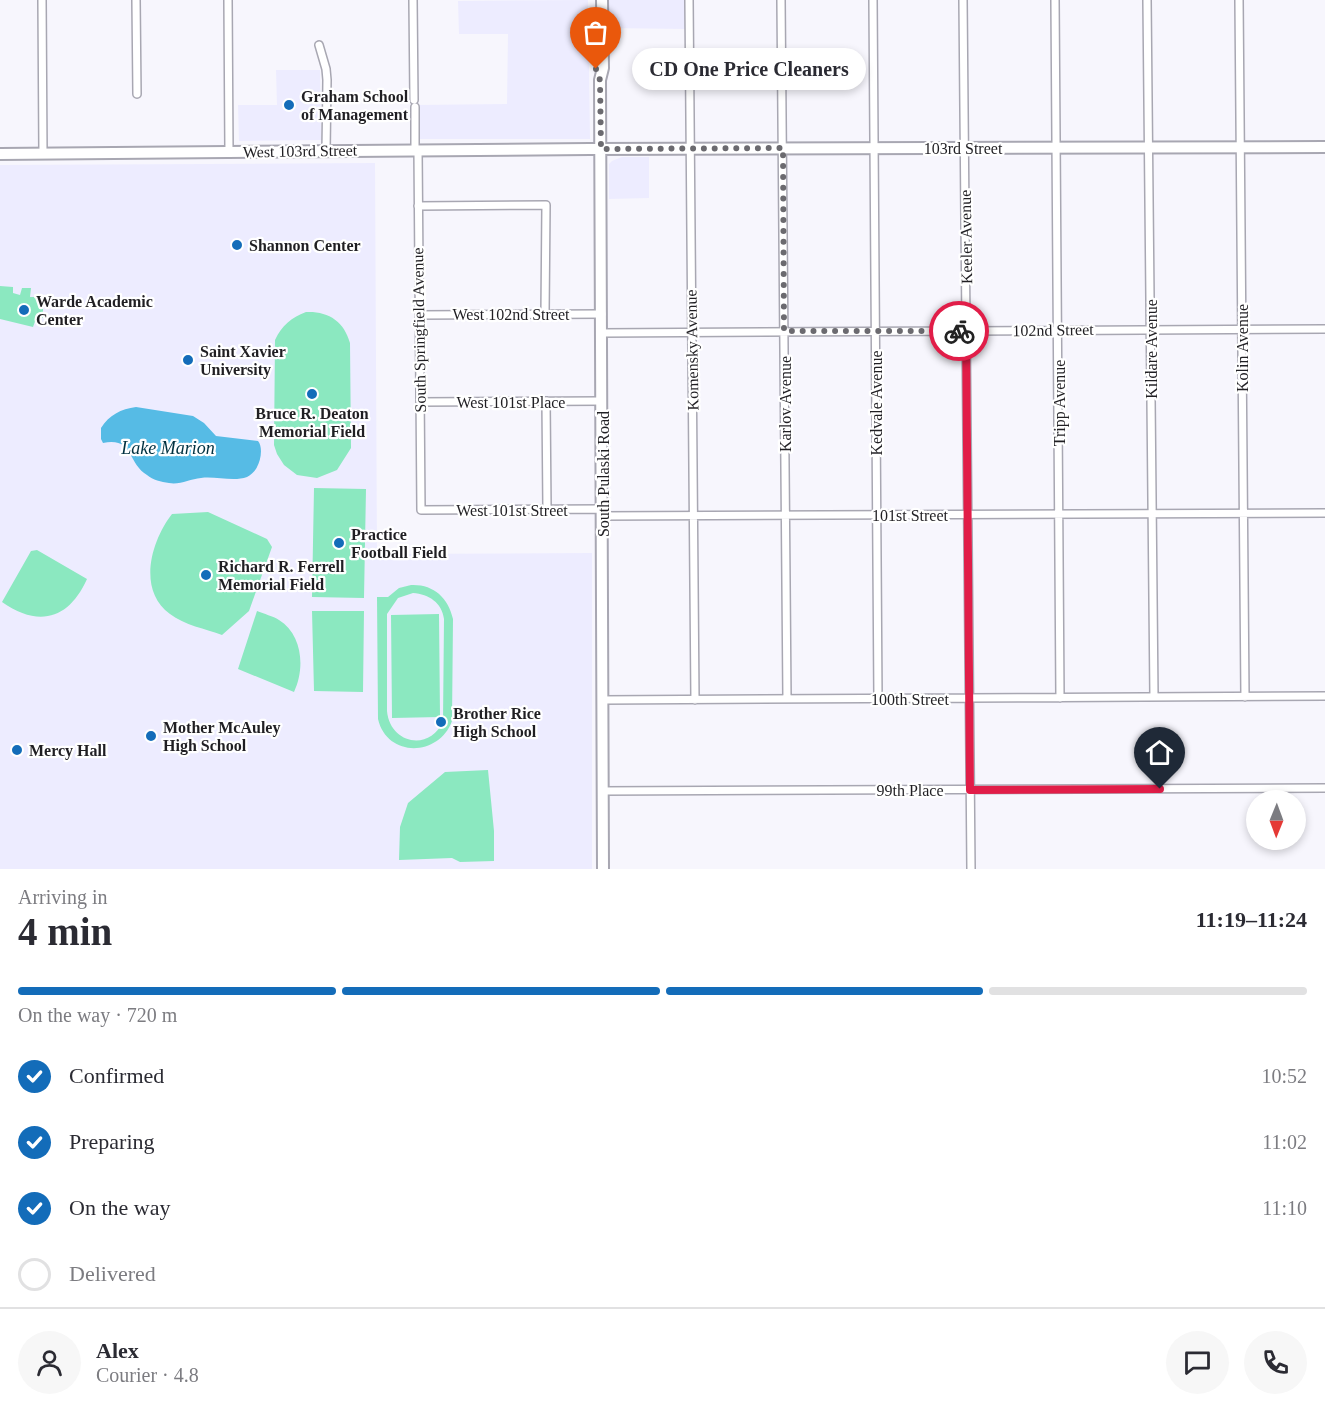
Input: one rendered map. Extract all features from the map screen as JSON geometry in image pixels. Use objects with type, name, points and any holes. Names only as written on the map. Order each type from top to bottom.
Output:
[{"type":"main road","name":"South Pulaski Road","points":[[595,0],[596,69],[600,80]]},
{"type":"main road","name":"South Pulaski Road","points":[[602,0],[603,68],[600,80],[603,869]]},
{"type":"main road","name":"103rd Street","points":[[601,149],[1325,147]]},
{"type":"main road","name":"West 103rd Street","points":[[0,154],[601,149]]},
{"type":"street","points":[[42,0],[43,154]]},
{"type":"street","points":[[136,0],[137,94]]},
{"type":"street","points":[[228,0],[229,152]]},
{"type":"street","name":"South Springfield Avenue","points":[[413,0],[421,510]]},
{"type":"street","name":"Komensky Avenue","points":[[689,0],[695,700]]},
{"type":"street","name":"Karlov Avenue","points":[[781,0],[787,699]]},
{"type":"street","name":"Kedvale Avenue","points":[[873,0],[878,699]]},
{"type":"street","name":"Keeler Avenue","points":[[963,0],[971,869]]},
{"type":"street","name":"Tripp Avenue","points":[[1055,0],[1060,698]]},
{"type":"street","name":"Kildare Avenue","points":[[1147,0],[1154,697]]},
{"type":"street","name":"Kolin Avenue","points":[[1239,0],[1245,697]]},
{"type":"street","points":[[319,45],[327,80],[326,151]]},
{"type":"street","points":[[418,206],[546,205],[545,314]]},
{"type":"street","name":"West 102nd Street","points":[[419,315],[602,314]]},
{"type":"street","name":"102nd Street","points":[[602,333],[1325,329]]},
{"type":"street","points":[[546,401],[547,509]]},
{"type":"street","name":"West 101st Place","points":[[420,402],[602,401]]},
{"type":"street","name":"West 101st Street","points":[[421,510],[547,509],[603,513]]},
{"type":"street","name":"101st Street","points":[[603,513],[785,516],[1325,513]]},
{"type":"street","name":"100th Street","points":[[603,700],[1325,696]]},
{"type":"street","name":"99th Place","points":[[602,791],[1325,788]]},
{"type":"shaded area","points":[[588,0],[590,139],[415,139],[416,105],[507,104],[508,34],[459,34],[458,1]]},
{"type":"shaded area","points":[[606,0],[685,0],[685,29],[607,28]]},
{"type":"shaded area","name":"Graham School of Management","points":[[276,70],[320,70],[321,140],[239,141],[238,105],[277,105]]},
{"type":"shaded area","points":[[622,157],[649,157],[649,198],[609,199],[609,164]]},
{"type":"shaded area","points":[[375,163],[377,554],[592,553],[592,869],[0,869],[0,165]]},
{"type":"green space","points":[[0,286],[13,287],[13,293],[20,295],[22,288],[31,288],[30,297],[38,297],[38,307],[43,308],[43,318],[37,316],[33,327],[0,319]]},
{"type":"green space","points":[[306,312],[321,313],[334,319],[344,329],[350,343],[351,448],[337,470],[317,478],[297,475],[284,465],[274,445],[275,340],[288,323]]},
{"type":"green space","name":"Practice Football Field","points":[[314,488],[366,489],[364,598],[312,597]]},
{"type":"green space","name":"Richard R. Ferrell Memorial Field","points":[[208,512],[267,539],[272,547],[249,611],[222,635],[188,624],[170,614],[153,592],[151,579],[153,551],[172,514]]},
{"type":"green space","points":[[37,550],[87,579],[80,593],[62,611],[40,617],[28,615],[2,602],[31,551]]},
{"type":"green space","points":[[419,585],[433,590],[443,598],[453,619],[452,721],[445,733],[436,741],[413,748],[392,741],[383,732],[378,719],[377,597],[388,597],[399,588]],"holes":[[[413,593],[434,600],[443,613],[443,721],[437,731],[429,737],[411,740],[395,731],[387,711],[387,614],[398,598]]]},
{"type":"green space","points":[[257,611],[279,620],[293,634],[300,653],[300,673],[294,692],[238,669]]},
{"type":"green space","points":[[312,611],[364,611],[363,692],[314,691]]},
{"type":"green space","points":[[439,614],[440,717],[392,718],[391,615]]},
{"type":"green space","points":[[488,770],[494,831],[494,861],[460,862],[452,858],[399,860],[400,827],[408,803],[445,772]]},
{"type":"water","name":"Lake Marion","points":[[136,407],[193,416],[204,423],[216,436],[258,441],[261,447],[260,461],[252,474],[236,479],[206,478],[173,483],[152,478],[141,470],[125,447],[113,442],[103,443],[101,439],[101,428],[112,416],[125,409]]},
{"type":"way so far","points":[[596,69],[600,80],[601,149],[783,148],[784,331],[959,331]]},
{"type":"place","name":"CD One Price Cleaners","points":[[596,69]]},
{"type":"place","name":"Graham School of Management","points":[[289,105]]},
{"type":"place","name":"Shannon Center","points":[[237,245]]},
{"type":"place","name":"Warde Academic Center","points":[[24,310]]},
{"type":"place","name":"Saint Xavier University","points":[[188,360]]},
{"type":"place","name":"Bruce R. Deaton Memorial Field","points":[[312,394]]},
{"type":"place","name":"Practice Football Field","points":[[339,543]]},
{"type":"place","name":"Richard R. Ferrell Memorial Field","points":[[206,575]]},
{"type":"place","name":"Brother Rice High School","points":[[441,722]]},
{"type":"place","name":"Mother McAuley High School","points":[[151,736]]},
{"type":"place","name":"Mercy Hall","points":[[17,750]]},
{"type":"route","points":[[959,331],[966,331],[970,790],[1160,789]]}]
